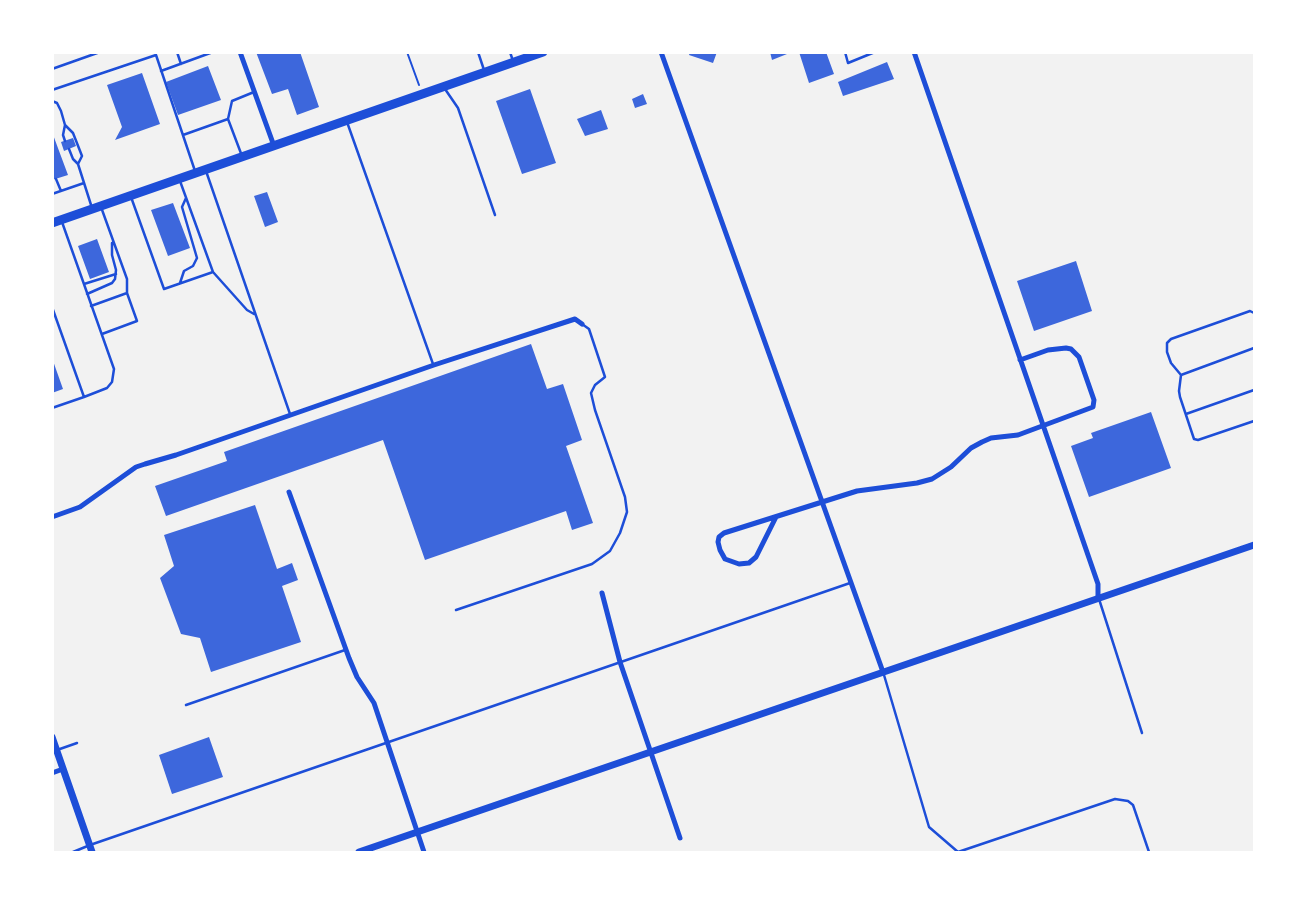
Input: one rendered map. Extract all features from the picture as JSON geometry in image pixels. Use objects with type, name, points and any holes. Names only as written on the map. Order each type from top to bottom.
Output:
[{"type":"main road","points":[[57,221],[543,52]]},
{"type":"street","points":[[240,52],[274,146]]},
{"type":"street","points":[[661,52],[883,672]]},
{"type":"street","points":[[914,52],[1042,427],[1098,584],[1098,598]]},
{"type":"street","points":[[52,516],[80,507],[136,467],[575,319],[582,324]]},
{"type":"street","points":[[776,517],[756,557],[749,563],[739,564],[724,559],[718,542],[719,537],[724,533],[856,491],[917,483],[932,479],[951,467],[971,448],[982,442],[991,438],[1018,435],[1093,407],[1094,400],[1078,357],[1071,349],[1048,350],[1020,360]]},
{"type":"street","points":[[289,492],[346,650],[358,677],[374,703],[424,852]]},
{"type":"street","points":[[358,852],[1254,544]]},
{"type":"street","points":[[602,593],[620,662],[680,838]]},
{"type":"street","points":[[52,737],[91,849]]},
{"type":"street","points":[[52,773],[64,769]]},
{"type":"lane","points":[[52,69],[100,52]]},
{"type":"lane","points":[[177,52],[181,64]]},
{"type":"lane","points":[[161,71],[213,52]]},
{"type":"lane","points":[[478,52],[485,73]]},
{"type":"lane","points":[[510,52],[514,63]]},
{"type":"lane","points":[[845,52],[848,63],[875,52]]},
{"type":"lane","points":[[52,90],[156,55],[196,173]]},
{"type":"lane","points":[[444,87],[458,108],[495,215]]},
{"type":"lane","points":[[242,157],[228,119],[232,101],[254,92]]},
{"type":"lane","points":[[52,101],[57,103],[61,111],[65,125],[63,135],[65,141]]},
{"type":"lane","points":[[183,134],[228,119]]},
{"type":"lane","points":[[346,121],[434,365]]},
{"type":"lane","points":[[65,125],[73,133],[82,156],[78,164]]},
{"type":"lane","points":[[69,149],[73,160],[78,164],[84,183],[112,240],[127,279],[127,293],[137,321],[102,334]]},
{"type":"lane","points":[[206,170],[291,416]]},
{"type":"lane","points":[[56,179],[61,191]]},
{"type":"lane","points":[[180,179],[213,272],[247,310],[256,315]]},
{"type":"lane","points":[[52,194],[84,183]]},
{"type":"lane","points":[[131,196],[164,289],[213,272]]},
{"type":"lane","points":[[180,284],[184,271],[193,266],[198,258],[182,207],[186,198]]},
{"type":"lane","points":[[52,408],[107,388],[114,377],[114,369],[84,284],[57,221]]},
{"type":"lane","points":[[87,294],[112,283],[115,279],[112,240]]},
{"type":"lane","points":[[84,284],[116,274]]},
{"type":"lane","points":[[91,306],[127,293]]},
{"type":"lane","points":[[52,307],[84,397]]},
{"type":"lane","points":[[1254,313],[1250,311],[1172,339],[1167,343],[1171,363],[1181,374],[1179,391],[1194,439],[1198,440],[1254,421]]},
{"type":"lane","points":[[456,610],[592,564],[610,551],[620,533],[627,512],[625,497],[591,393],[595,385],[605,377],[589,330],[582,324]]},
{"type":"lane","points":[[1181,374],[1254,348]]},
{"type":"lane","points":[[1186,414],[1254,390]]},
{"type":"lane","points":[[73,852],[91,849],[388,742],[850,583]]},
{"type":"lane","points":[[1098,598],[1142,733]]},
{"type":"lane","points":[[186,705],[346,650]]},
{"type":"lane","points":[[883,672],[930,827],[959,852],[1115,799],[1123,799],[1133,806],[1149,852]]},
{"type":"lane","points":[[57,750],[77,743]]},
{"type":"path","points":[[407,52],[422,95]]},
{"type":"building","points":[[256,52],[300,52],[319,107],[297,115],[288,89],[272,94]]},
{"type":"building","points":[[690,52],[717,52],[713,63],[689,55]]},
{"type":"building","points":[[770,52],[787,52],[787,54],[772,60]]},
{"type":"building","points":[[799,52],[826,52],[834,74],[809,83]]},
{"type":"building","points":[[887,62],[894,79],[843,96],[838,82]]},
{"type":"building","points":[[208,66],[221,100],[178,115],[166,82]]},
{"type":"building","points":[[142,73],[160,124],[115,140],[122,127],[107,85]]},
{"type":"building","points":[[530,89],[556,163],[522,174],[496,101]]},
{"type":"building","points":[[643,94],[647,104],[635,108],[632,99]]},
{"type":"building","points":[[601,110],[608,129],[585,136],[577,119]]},
{"type":"building","points":[[52,132],[68,175],[52,180]]},
{"type":"building","points":[[73,138],[76,146],[64,151],[61,142]]},
{"type":"building","points":[[267,192],[278,222],[265,227],[254,196]]},
{"type":"building","points":[[173,203],[190,248],[168,256],[151,210]]},
{"type":"building","points":[[97,239],[109,272],[90,279],[78,246]]},
{"type":"building","points":[[1076,261],[1092,311],[1034,331],[1017,281]]},
{"type":"building","points":[[531,344],[547,389],[563,384],[582,440],[566,446],[593,523],[572,530],[566,511],[425,560],[383,440],[166,516],[155,486],[227,461],[224,452]]},
{"type":"building","points":[[52,358],[63,389],[52,393]]},
{"type":"building","points":[[1151,412],[1171,468],[1089,497],[1071,446],[1093,438],[1091,433]]},
{"type":"building","points":[[255,505],[277,569],[292,563],[298,580],[282,586],[301,642],[211,672],[200,638],[181,634],[160,578],[174,566],[164,535]]},
{"type":"building","points":[[209,737],[223,777],[172,794],[159,755]]}]
